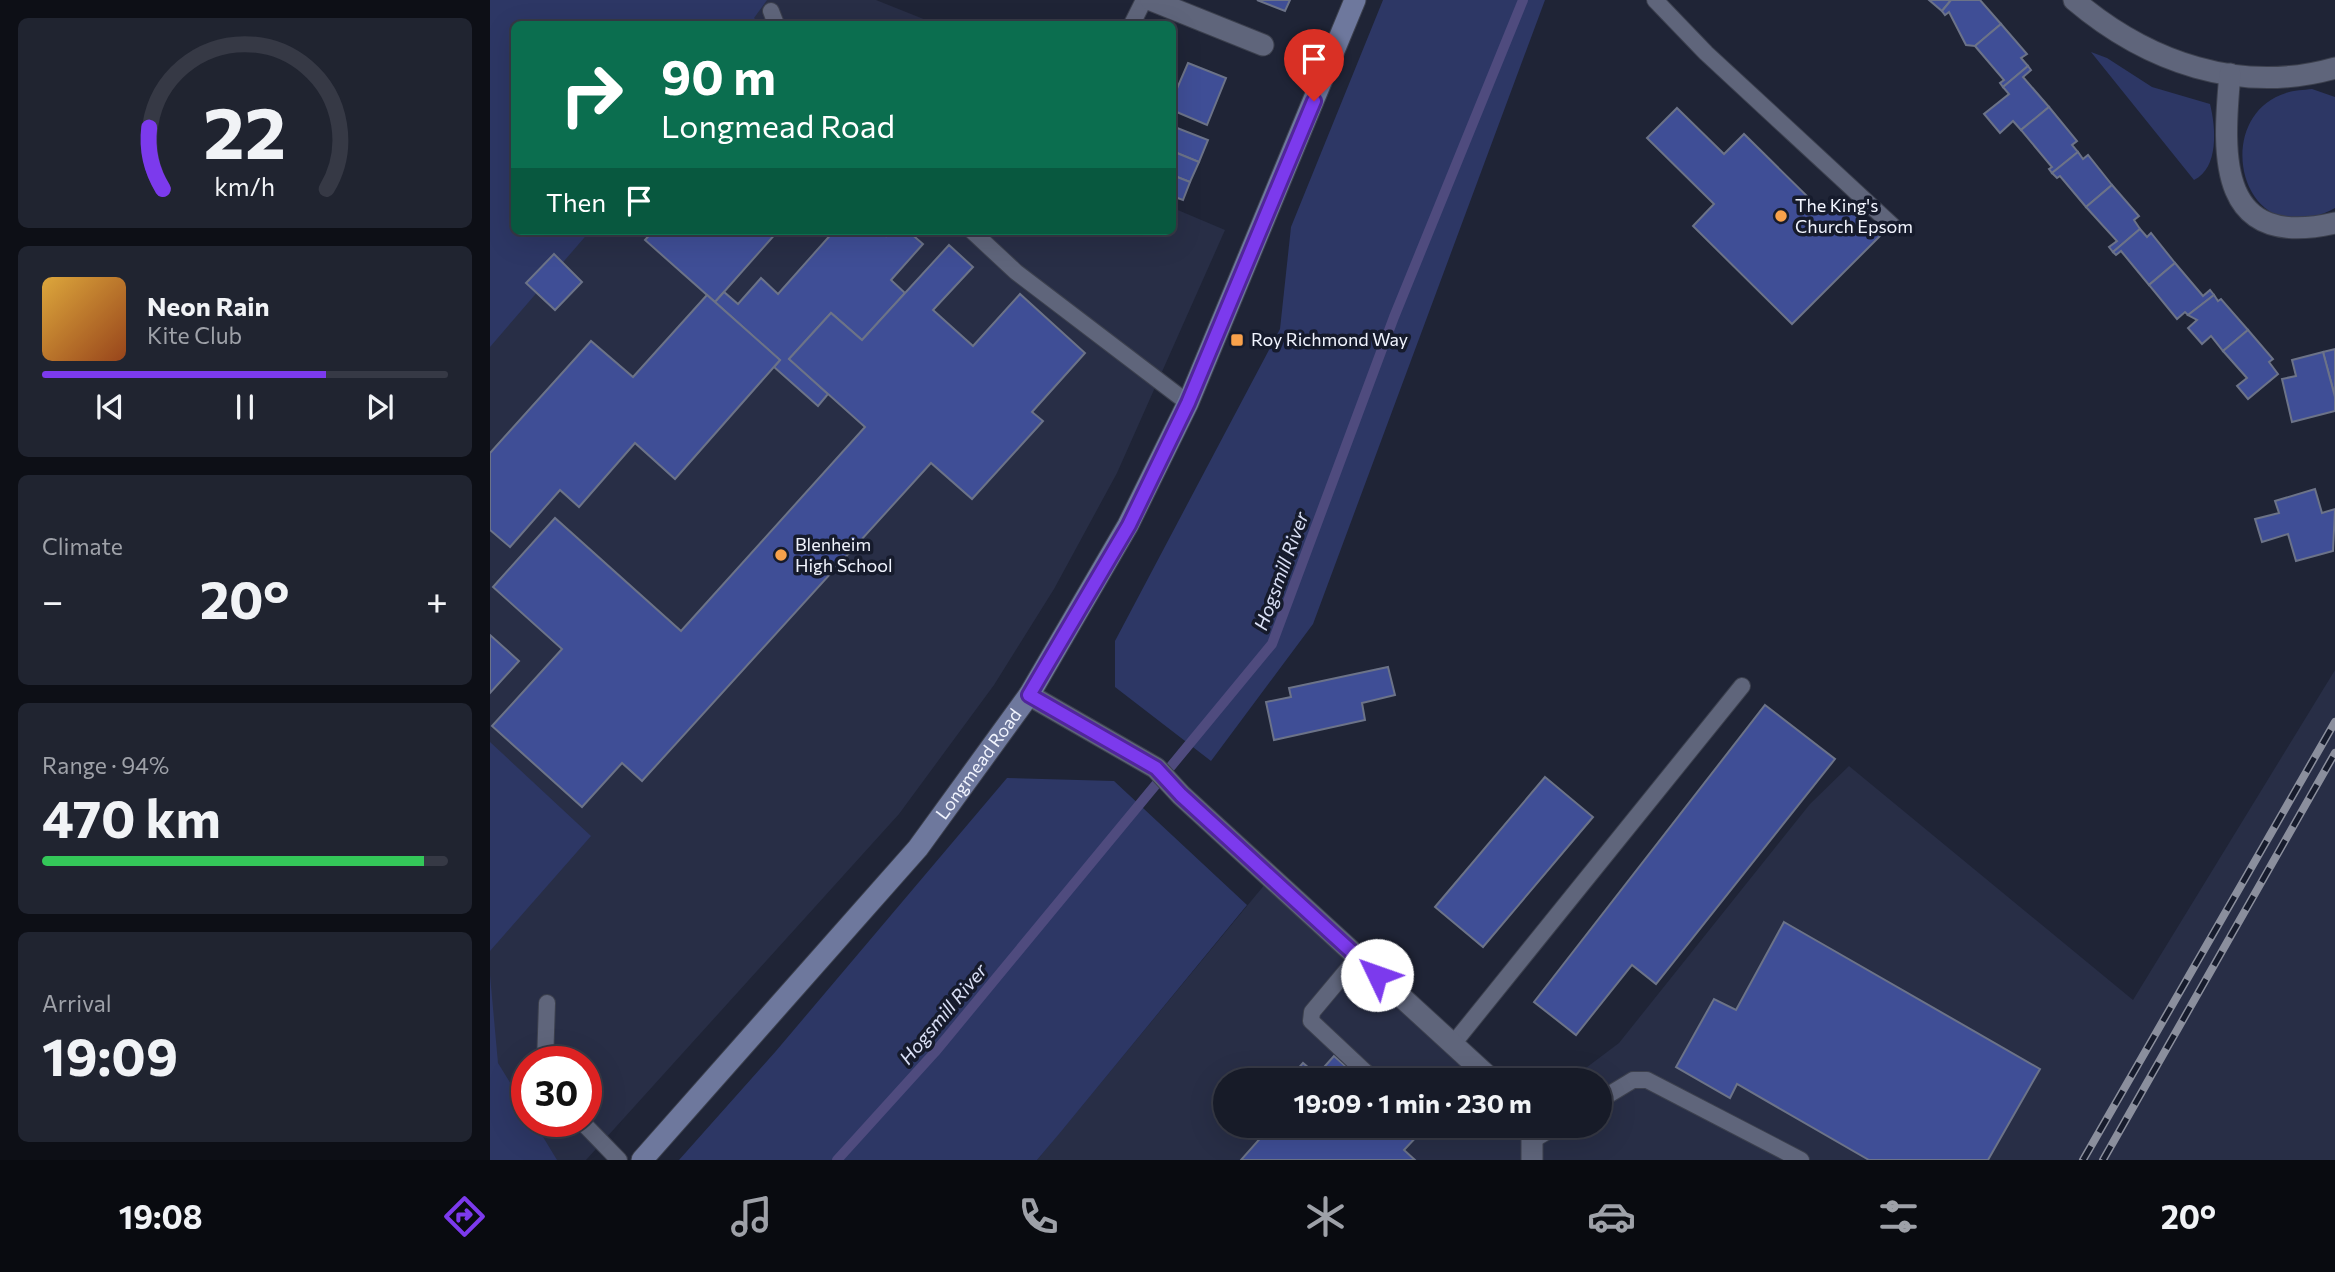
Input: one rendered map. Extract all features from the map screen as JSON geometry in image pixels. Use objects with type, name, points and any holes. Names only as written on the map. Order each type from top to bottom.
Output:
[{"type":"street","points":[[1151,0],[1263,45]]},
{"type":"street","name":"Longmead Road","points":[[642,1160],[918,848],[1029,695],[1129,525],[1188,403],[1355,0]]},
{"type":"street","points":[[2074,0],[2107,28],[2167,59],[2230,74],[2273,79],[2335,68]]},
{"type":"street","points":[[2230,74],[2225,119],[2227,169],[2247,210],[2265,222],[2285,229],[2310,229],[2335,223]]},
{"type":"street","points":[[1029,695],[1156,768],[1181,795],[1479,1068]]},
{"type":"lane","points":[[1134,21],[1144,0]]},
{"type":"lane","points":[[1655,0],[1706,53],[1894,227]]},
{"type":"lane","points":[[976,235],[1016,272],[1188,403]]},
{"type":"lane","points":[[1453,1044],[1742,686]]},
{"type":"lane","points":[[1358,957],[1312,1012],[1311,1021],[1361,1068]]},
{"type":"lane","points":[[546,1046],[547,1003]]},
{"type":"lane","points":[[1612,1093],[1633,1080],[1647,1080],[1801,1160]]},
{"type":"lane","points":[[597,1137],[619,1160]]},
{"type":"shaded area","name":"Blenheim High School","points":[[490,0],[876,0],[928,21],[511,21],[511,235],[1176,235],[1176,209],[1225,230],[1117,473],[1054,589],[994,685],[899,814],[586,1160],[490,1160]]},
{"type":"shaded area","points":[[490,0],[767,0],[754,18],[757,21],[511,21],[511,235],[587,235],[490,347]]},
{"type":"shaded area","points":[[1383,0],[1545,0],[1313,624],[1211,761],[1115,687],[1115,641],[1280,329],[1291,227]]},
{"type":"shaded area","points":[[2091,52],[2107,58],[2152,87],[2210,104],[2214,146],[2212,157],[2202,174],[2194,180]]},
{"type":"shaded area","points":[[2312,89],[2335,97],[2335,208],[2303,219],[2277,215],[2258,200],[2246,179],[2242,153],[2248,128],[2262,107],[2286,93]]},
{"type":"shaded area","points":[[2335,670],[2335,1160],[1037,1160],[1276,871],[1495,1068],[1213,1068],[1213,1138],[1612,1138],[1612,1068],[1586,1068],[1619,1043],[1810,804],[1849,766],[2133,1000]]},
{"type":"shaded area","points":[[490,742],[591,836],[490,951]]},
{"type":"shaded area","points":[[1007,778],[1114,781],[1247,905],[1037,1160],[679,1160],[776,1051]]},
{"type":"shaded area","points":[[490,975],[498,1063],[511,1084],[511,1137],[543,1137],[557,1160],[490,1160]]},
{"type":"building","points":[[1257,0],[1290,0],[1285,11]]},
{"type":"building","points":[[1929,0],[1951,0],[1942,11]]},
{"type":"building","points":[[1951,0],[1980,0],[2001,24],[1975,46],[1966,45],[1949,12],[1945,15],[1942,11]]},
{"type":"building","points":[[2001,24],[2027,54],[2021,58],[2028,66],[2003,87],[2000,83],[2004,80],[1975,46]]},
{"type":"building","points":[[1188,63],[1226,78],[1207,125],[1176,112],[1176,91]]},
{"type":"building","points":[[2028,66],[2031,70],[2023,77],[2049,107],[2021,130],[2013,121],[2000,133],[1984,114],[2009,94],[2003,87]]},
{"type":"building","points":[[2049,107],[2077,141],[2072,145],[2078,152],[2052,173],[2049,169],[2052,167],[2021,130]]},
{"type":"building","name":"The King's Church Epsom","points":[[1677,108],[1724,154],[1744,134],[1817,206],[1844,200],[1880,236],[1792,324],[1693,226],[1714,204],[1647,138]]},
{"type":"building","points":[[1176,128],[1208,140],[1199,162],[1176,153]]},
{"type":"building","points":[[2078,152],[2083,159],[2088,155],[2112,185],[2086,207],[2060,176],[2057,178],[2052,173]]},
{"type":"building","points":[[1176,153],[1199,162],[1190,182],[1176,177]]},
{"type":"building","points":[[1176,177],[1190,182],[1183,200],[1176,197]]},
{"type":"building","points":[[2112,185],[2139,216],[2134,220],[2140,229],[2113,252],[2109,247],[2117,241],[2086,207]]},
{"type":"building","points":[[2140,229],[2147,237],[2151,233],[2175,263],[2149,285],[2121,251],[2116,255],[2113,252]]},
{"type":"building","points":[[649,235],[774,235],[715,302],[645,240]]},
{"type":"building","points":[[830,235],[913,235],[923,244],[891,280],[905,293],[862,340],[831,313],[789,359],[828,394],[818,406],[774,367],[780,360],[715,302],[724,292],[738,304],[761,278],[778,294]]},
{"type":"building","points":[[949,245],[973,267],[933,310],[973,346],[1020,294],[1085,353],[1032,412],[1043,421],[972,499],[931,463],[642,781],[622,763],[582,807],[492,726],[562,649],[493,587],[555,518],[681,631],[865,427],[789,359],[831,313],[862,340]]},
{"type":"building","points":[[554,254],[582,282],[555,310],[526,283]]},
{"type":"building","points":[[2175,263],[2203,296],[2210,290],[2214,295],[2188,315],[2185,312],[2177,319],[2149,285]]},
{"type":"building","points":[[707,295],[780,360],[675,479],[635,443],[579,507],[560,490],[510,547],[490,530],[490,453],[591,341],[633,377]]},
{"type":"building","points":[[2214,295],[2218,301],[2221,299],[2248,330],[2223,351],[2211,336],[2202,344],[2188,328],[2197,320],[2188,315]]},
{"type":"building","points":[[2248,330],[2273,359],[2269,362],[2278,374],[2248,399],[2237,386],[2247,378],[2223,351]]},
{"type":"building","points":[[2335,349],[2335,397],[2323,352]]},
{"type":"building","points":[[2323,352],[2335,397],[2335,411],[2292,422],[2282,379],[2296,376],[2292,360]]},
{"type":"building","points":[[2315,489],[2322,513],[2335,509],[2333,551],[2296,561],[2288,534],[2262,542],[2255,519],[2279,513],[2275,501]]},
{"type":"building","points":[[490,635],[519,661],[490,693]]},
{"type":"building","points":[[1388,667],[1395,695],[1362,703],[1365,720],[1274,740],[1266,702],[1291,697],[1289,688]]},
{"type":"building","points":[[1765,705],[1835,759],[1656,984],[1632,965],[1576,1035],[1534,1002]]},
{"type":"building","points":[[1545,777],[1593,817],[1483,947],[1435,907]]},
{"type":"building","points":[[1784,922],[2040,1069],[1988,1160],[1869,1160],[1737,1084],[1730,1098],[1676,1067],[1714,999],[1736,1010]]},
{"type":"building","points":[[1334,1056],[1348,1068],[1323,1068]]},
{"type":"building","points":[[1260,1138],[1415,1138],[1404,1150],[1415,1160],[1241,1160]]},
{"type":"waterway","name":"Hogsmill River","points":[[837,1160],[935,1052],[1272,644],[1394,317],[1523,0]]},
{"type":"railway","points":[[2083,1160],[2335,722]]},
{"type":"railway","points":[[2103,1160],[2335,753]]},
{"type":"place","name":"The King's Church Epsom","points":[[1781,216]]},
{"type":"place","name":"Roy Richmond Way","points":[[1237,340]]},
{"type":"place","name":"Blenheim High School","points":[[781,555]]},
{"type":"route","points":[[1314,101],[1188,403],[1129,525],[1029,695],[1156,768],[1181,795],[1377,975]]}]
